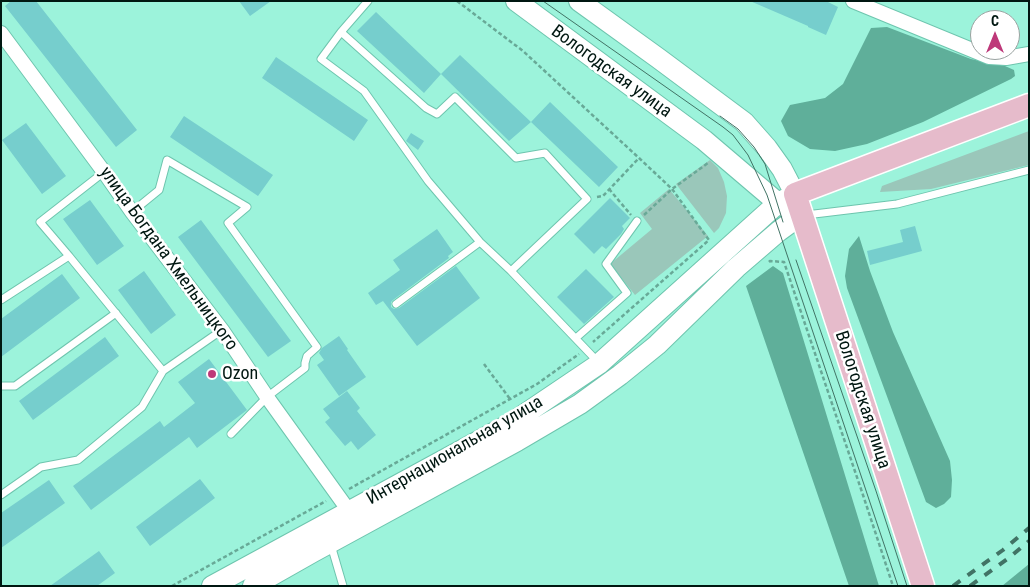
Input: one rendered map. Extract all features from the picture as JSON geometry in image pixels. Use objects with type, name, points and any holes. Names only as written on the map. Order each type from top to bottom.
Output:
[{"type":"main road","name":"Вологодская улица","points":[[516,1],[791,204]]},
{"type":"main road","name":"Вологодская улица","points":[[578,1],[744,122],[767,148],[782,169],[791,204],[923,586]]},
{"type":"main road","points":[[791,204],[864,168],[1029,105]]},
{"type":"main road","name":"Интернациональная улица","points":[[212,586],[343,503],[510,424],[600,364],[791,204]]},
{"type":"main road","name":"Интернациональная улица","points":[[253,586],[517,441],[580,404],[657,345],[736,268],[779,231],[791,204]]},
{"type":"street","points":[[853,1],[989,57],[1006,58],[1029,54]]},
{"type":"street","name":"улица Богдана Хмельницкого","points":[[1,33],[132,212],[222,330],[267,397],[343,503]]},
{"type":"lane","points":[[368,1],[321,59],[364,91],[428,181],[480,242],[511,271],[600,364]]},
{"type":"lane","points":[[341,32],[426,108],[437,114],[455,97],[516,158],[545,153],[587,199],[511,271]]},
{"type":"lane","points":[[132,212],[159,190],[167,160],[247,207],[228,223],[317,347],[307,356],[305,368],[267,397],[230,434]]},
{"type":"lane","points":[[791,204],[897,204],[1029,170]]},
{"type":"lane","points":[[104,172],[40,222],[163,371]]},
{"type":"lane","points":[[576,338],[627,293],[606,264],[637,221]]},
{"type":"lane","points":[[396,304],[480,242]]},
{"type":"lane","points":[[1,300],[69,256]]},
{"type":"lane","points":[[1,386],[15,386],[116,313]]},
{"type":"lane","points":[[1,495],[41,467],[78,460],[142,407],[163,371],[222,330]]},
{"type":"lane","points":[[330,543],[343,586]]},
{"type":"path","points":[[172,586],[343,503],[537,384],[586,348],[709,240],[672,189],[523,51],[457,1]]},
{"type":"path","points":[[587,199],[603,196],[639,158]]},
{"type":"path","points":[[609,189],[637,221],[672,189],[709,162]]},
{"type":"path","points":[[784,262],[892,586]]},
{"type":"path","points":[[484,364],[510,399]]},
{"type":"shaded area","points":[[887,27],[970,60],[1005,66],[1014,70],[1015,76],[923,122],[867,144],[835,151],[810,149],[788,136],[781,121],[790,105],[825,98],[843,84],[871,28]]},
{"type":"shaded area","points":[[1029,131],[1029,165],[931,189],[880,192],[882,186]]},
{"type":"shaded area","points":[[710,160],[718,168],[727,196],[726,213],[719,228],[714,233],[676,184]]},
{"type":"shaded area","points":[[669,189],[708,236],[635,295],[610,264],[652,229],[640,213]]},
{"type":"shaded area","points":[[859,236],[893,332],[950,461],[951,497],[944,504],[936,508],[926,502],[847,288],[845,276],[849,249]]},
{"type":"shaded area","points":[[773,266],[783,273],[879,586],[849,586],[746,286]]},
{"type":"shaded area","points":[[1029,564],[1029,586],[1002,586]]},
{"type":"building","points":[[11,1],[36,1],[137,130],[116,147],[5,6]]},
{"type":"building","points":[[239,1],[271,1],[250,16]]},
{"type":"building","points":[[750,1],[826,1],[838,7],[826,35]]},
{"type":"building","points":[[376,12],[441,74],[424,93],[357,31]]},
{"type":"building","points":[[460,55],[531,122],[509,141],[441,74]]},
{"type":"building","points":[[276,57],[368,120],[354,141],[262,78]]},
{"type":"building","points":[[550,102],[618,167],[599,187],[531,122]]},
{"type":"building","points":[[184,116],[273,175],[258,196],[170,137]]},
{"type":"building","points":[[26,123],[66,176],[42,194],[2,140]]},
{"type":"building","points":[[411,133],[424,141],[418,150],[406,141]]},
{"type":"building","points":[[610,198],[630,218],[622,226],[624,229],[621,234],[606,249],[602,246],[594,254],[574,234]]},
{"type":"building","points":[[90,200],[124,246],[97,265],[63,219]]},
{"type":"building","points":[[201,220],[291,341],[268,357],[178,237]]},
{"type":"building","points":[[915,226],[922,251],[870,265],[867,251],[903,242],[900,230]]},
{"type":"building","points":[[437,229],[453,252],[448,256],[449,258],[393,300],[391,307],[394,309],[399,308],[456,266],[480,298],[417,346],[383,301],[376,305],[368,293],[400,270],[393,260]]},
{"type":"building","points":[[586,269],[614,297],[584,324],[557,297]]},
{"type":"building","points":[[144,271],[176,315],[151,334],[118,290]]},
{"type":"building","points":[[62,274],[80,298],[1,357],[1,319]]},
{"type":"building","points":[[339,336],[366,377],[339,396],[317,365],[324,360],[319,353],[322,348]]},
{"type":"building","points":[[105,337],[119,356],[33,420],[19,401]]},
{"type":"building","points":[[209,359],[247,410],[197,448],[189,437],[91,510],[73,486],[160,421],[164,427],[195,403],[178,382]]},
{"type":"building","points":[[347,391],[360,408],[357,411],[376,435],[358,450],[351,441],[345,446],[325,422],[330,418],[323,409]]},
{"type":"building","points":[[200,479],[215,498],[150,546],[136,527]]},
{"type":"building","points":[[49,480],[65,503],[1,548],[1,513]]},
{"type":"building","points":[[99,551],[115,573],[97,586],[50,586]]},
{"type":"tram line","points":[[543,1],[723,127],[733,135],[748,155],[767,195],[898,586]]},
{"type":"tram line","points":[[720,116],[738,129],[754,147],[765,164],[783,222]]},
{"type":"tram line","points":[[796,260],[907,586]]},
{"type":"railway","points":[[953,586],[1003,550],[1029,528]]},
{"type":"railway","points":[[970,586],[1029,541]]},
{"type":"place","name":"Ozon","points":[[212,374]]}]
